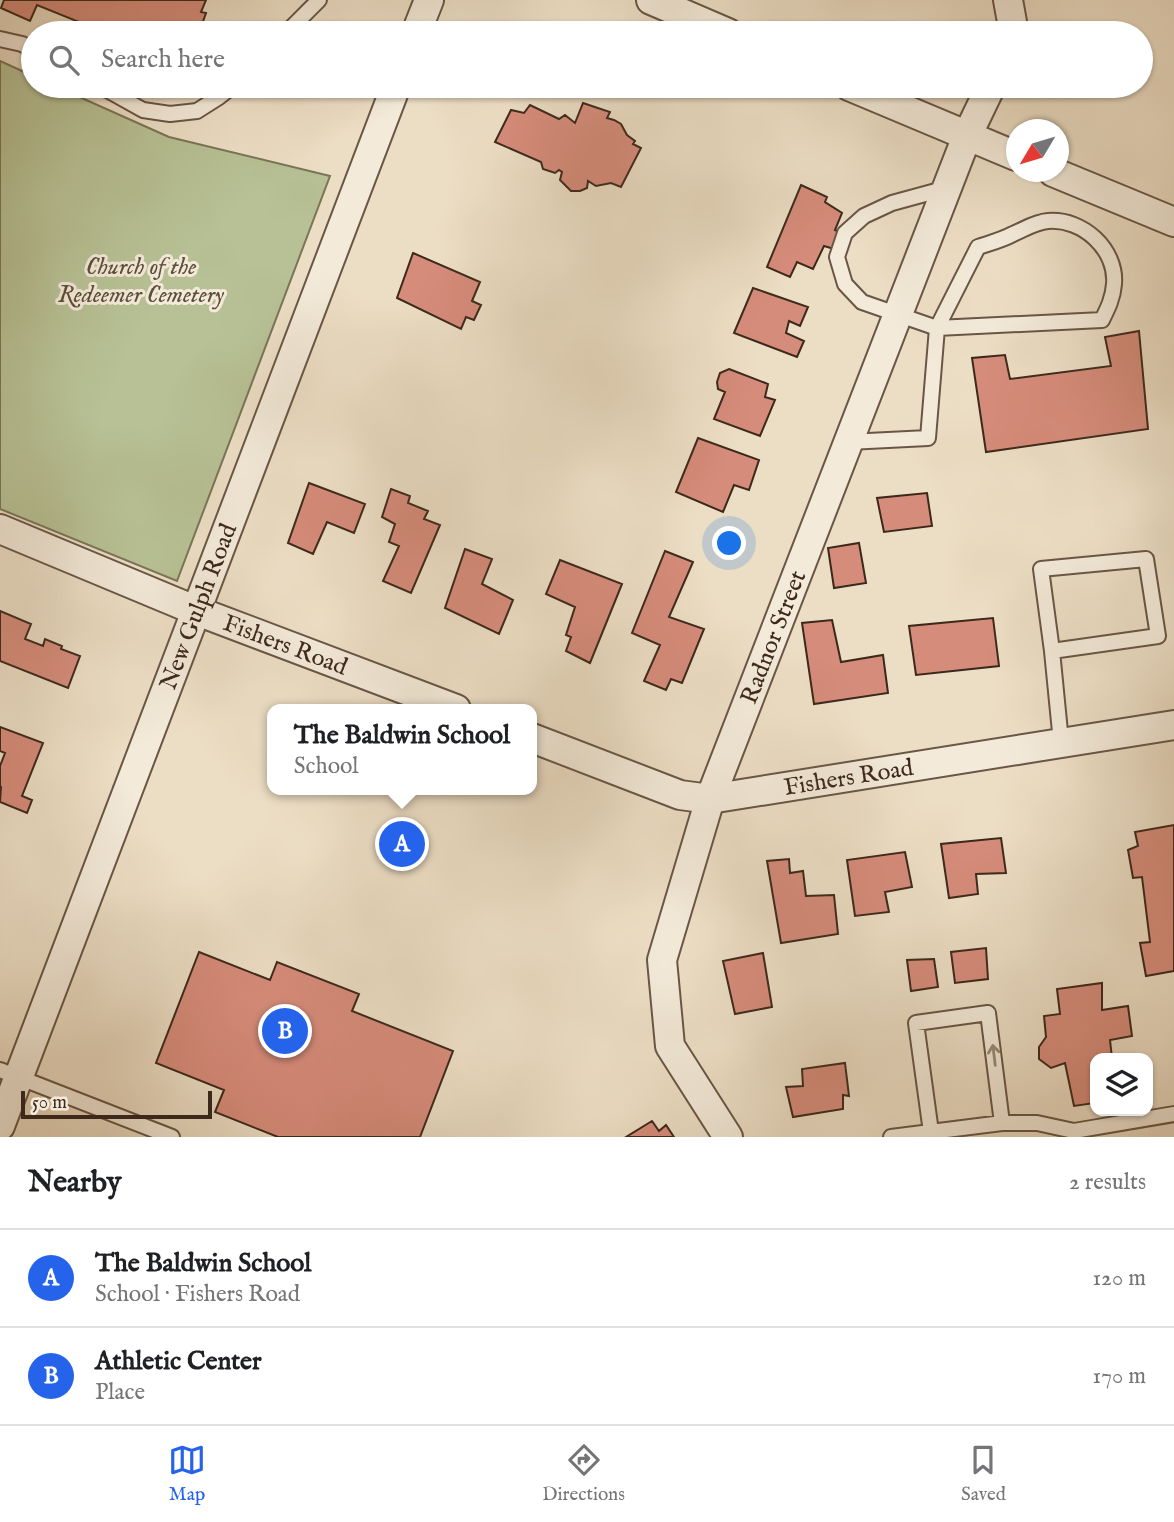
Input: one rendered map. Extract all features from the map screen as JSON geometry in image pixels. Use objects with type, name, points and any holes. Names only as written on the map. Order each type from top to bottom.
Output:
[{"type":"street","points":[[421,21],[429,0]]},
{"type":"street","points":[[650,0],[700,21]]},
{"type":"street","points":[[1009,0],[1012,21]]},
{"type":"street","name":"New Gulph Road","points":[[0,1126],[9,1074],[197,611],[391,98]]},
{"type":"street","points":[[877,98],[1006,152]]},
{"type":"street","name":"Radnor Street","points":[[728,1137],[670,1046],[662,960],[709,799],[967,136],[985,98]]},
{"type":"street","points":[[1069,179],[1174,222]]},
{"type":"street","name":"Fishers Road","points":[[0,529],[197,611],[443,704]]},
{"type":"street","name":"Fishers Road","points":[[537,740],[680,794],[709,799],[1174,725]]},
{"type":"lane","points":[[298,21],[319,0]]},
{"type":"lane","points":[[0,39],[21,44]]},
{"type":"lane","points":[[122,98],[143,110],[170,114],[197,111],[217,98]]},
{"type":"lane","points":[[848,442],[928,438],[937,328],[978,247],[1013,235],[1030,225],[1049,220],[1069,223],[1087,231],[1102,245],[1111,263],[1115,282],[1111,302],[1102,320],[937,328],[862,302],[845,284],[837,257],[845,233],[864,216],[891,203],[947,188]]},
{"type":"lane","points":[[1052,651],[1158,636],[1146,559],[1041,569],[1061,742]]},
{"type":"lane","points":[[930,1132],[916,1023],[988,1013],[1002,1123]]},
{"type":"lane","points":[[9,1074],[172,1137]]},
{"type":"lane","points":[[891,1137],[1002,1123],[1037,1123],[1074,1131],[1174,1114]]},
{"type":"green space","name":"Church of the Redeemer Cemetery","points":[[0,61],[21,71],[21,98],[82,98],[169,137],[330,176],[177,581],[0,509]]},
{"type":"building","points":[[4,0],[206,0],[201,12],[206,13],[203,21],[77,21],[37,5],[30,21],[1,8]]},
{"type":"building","points":[[583,103],[610,112],[607,118],[621,124],[627,135],[635,141],[633,144],[641,148],[621,187],[611,183],[596,186],[588,181],[587,188],[571,191],[560,180],[562,172],[559,170],[555,173],[543,169],[541,162],[495,142],[511,110],[524,113],[530,105],[559,119],[565,115],[575,123]]},
{"type":"building","points":[[801,185],[827,197],[825,202],[842,213],[835,230],[841,233],[834,249],[824,246],[813,269],[797,262],[790,277],[767,267]]},
{"type":"building","points":[[413,253],[480,282],[472,301],[481,305],[474,320],[466,317],[461,329],[397,298]]},
{"type":"building","points":[[753,288],[808,307],[800,326],[789,321],[786,333],[804,341],[797,357],[734,333]]},
{"type":"building","points":[[1139,331],[1148,429],[986,452],[972,358],[1005,355],[1010,379],[1111,366],[1105,337]]},
{"type":"building","points":[[729,369],[768,384],[765,397],[775,400],[760,436],[714,419],[725,392],[718,389],[717,382],[720,373]]},
{"type":"building","points":[[698,438],[759,460],[749,490],[734,485],[723,512],[676,492]]},
{"type":"building","points":[[309,483],[365,504],[354,533],[327,522],[313,554],[288,543]]},
{"type":"building","points":[[391,489],[410,496],[408,503],[428,511],[424,519],[440,525],[411,593],[383,581],[399,546],[389,542],[395,524],[382,517]]},
{"type":"building","points":[[927,493],[932,526],[884,532],[877,498]]},
{"type":"building","points":[[859,543],[866,583],[834,588],[828,548]]},
{"type":"building","points":[[465,549],[492,559],[482,584],[513,600],[499,634],[445,608]]},
{"type":"building","points":[[665,551],[693,562],[669,617],[704,629],[682,683],[671,679],[666,690],[644,681],[660,645],[632,633]]},
{"type":"building","points":[[560,560],[622,584],[590,663],[566,651],[571,637],[566,635],[575,607],[546,594]]},
{"type":"building","points":[[0,611],[31,624],[25,639],[43,646],[45,639],[80,656],[68,688],[0,661]]},
{"type":"building","points":[[993,618],[999,666],[916,675],[909,626]]},
{"type":"building","points":[[832,620],[841,662],[883,655],[888,693],[814,704],[802,623]]},
{"type":"building","points":[[0,727],[43,743],[22,796],[32,800],[27,813],[0,802],[0,766],[5,753],[0,751]]},
{"type":"building","points":[[1174,825],[1174,971],[1146,976],[1140,943],[1150,942],[1142,877],[1133,878],[1128,850],[1138,846],[1135,832]]},
{"type":"building","points":[[1001,838],[1006,873],[976,874],[978,894],[949,898],[941,844]]},
{"type":"building","points":[[905,852],[912,887],[885,892],[889,912],[855,916],[847,860]]},
{"type":"building","points":[[789,859],[790,873],[803,871],[806,896],[834,895],[838,934],[781,943],[767,861]]},
{"type":"building","points":[[986,948],[988,979],[955,983],[951,952]]},
{"type":"building","points":[[199,952],[270,980],[277,962],[359,994],[352,1011],[453,1051],[420,1137],[278,1137],[215,1112],[224,1090],[156,1063]]},
{"type":"building","points":[[763,953],[772,1007],[735,1014],[723,961]]},
{"type":"building","points":[[934,959],[938,987],[911,991],[907,960]]},
{"type":"building","points":[[1102,983],[1102,1010],[1128,1006],[1132,1036],[1110,1040],[1111,1053],[1090,1053],[1090,1104],[1074,1106],[1065,1063],[1051,1068],[1039,1059],[1039,1047],[1046,1037],[1044,1016],[1060,1014],[1057,989]]},
{"type":"building","points":[[845,1063],[849,1096],[843,1095],[843,1109],[793,1117],[786,1087],[803,1086],[802,1069]]},
{"type":"building","points":[[652,1121],[659,1131],[666,1125],[674,1137],[626,1137]]},
{"type":"place","name":"The Baldwin School","points":[[402,844]]},
{"type":"place","name":"Athletic Center","points":[[285,1031]]}]
